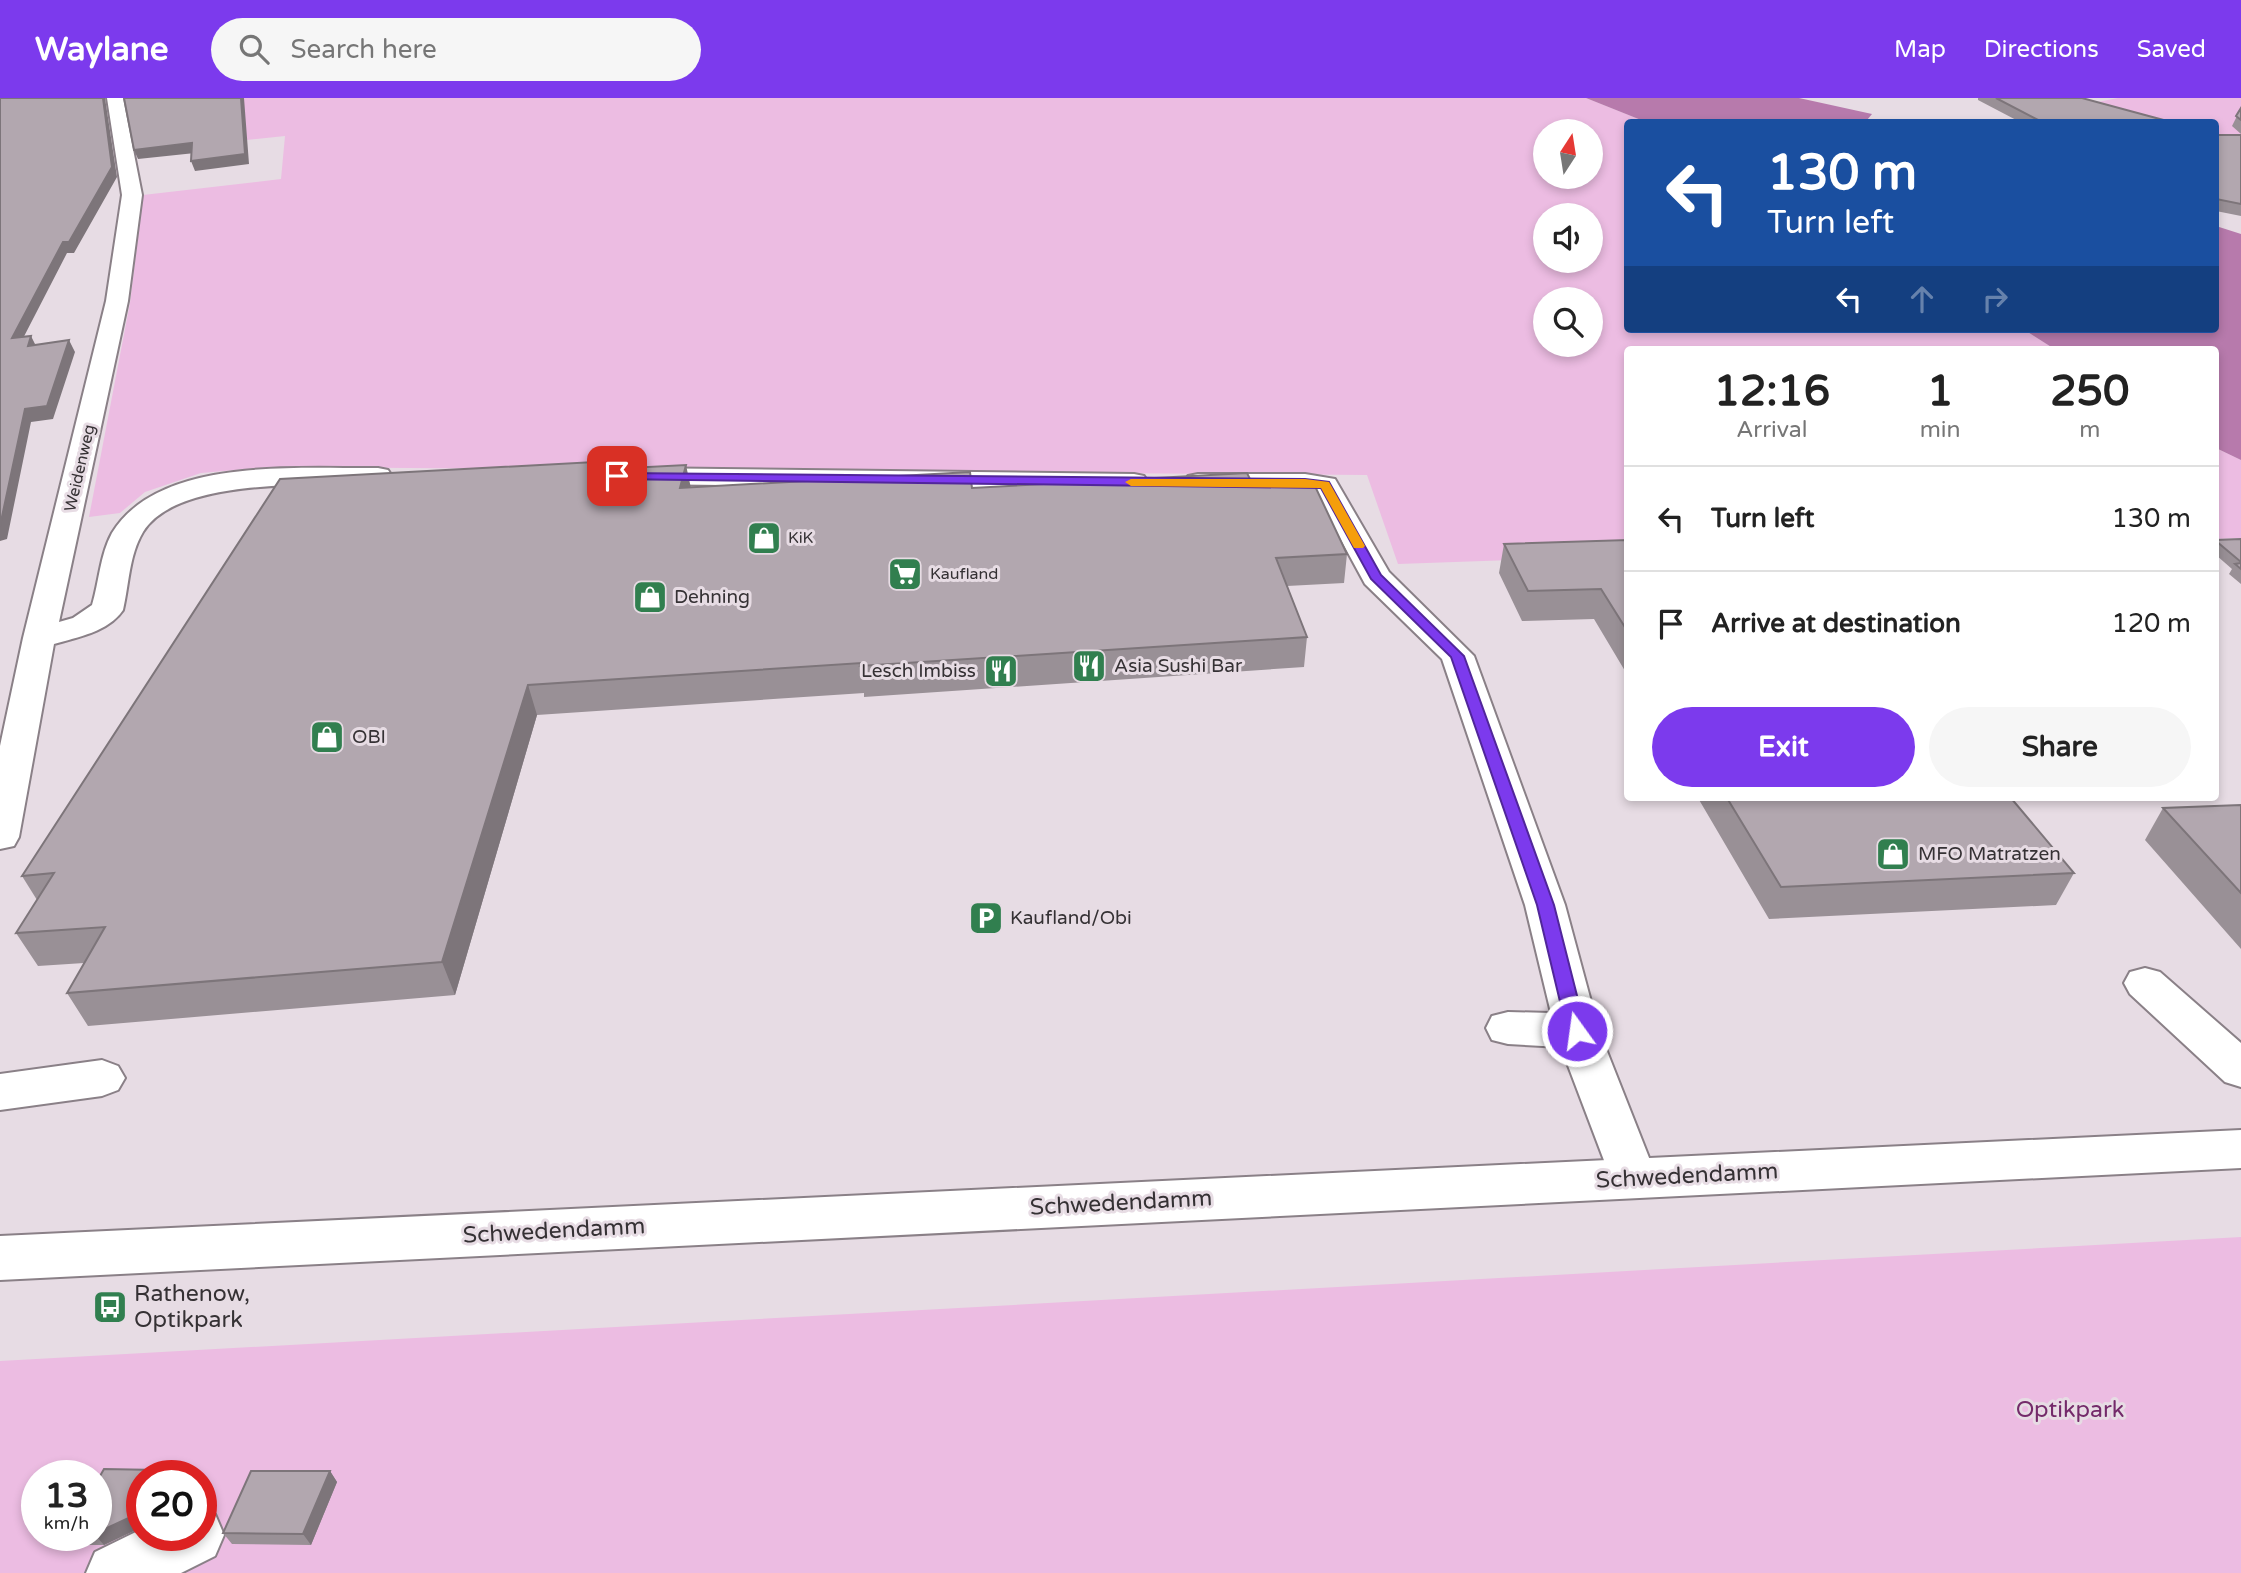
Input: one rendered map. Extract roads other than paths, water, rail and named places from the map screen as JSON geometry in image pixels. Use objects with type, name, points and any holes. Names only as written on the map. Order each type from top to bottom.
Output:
[{"type":"street","name":"Weidenweg","points":[[0,837],[39,638],[117,302],[132,195],[115,98]]},
{"type":"street","points":[[616,476],[1305,482],[1325,485],[1376,577],[1457,656],[1545,905],[1577,1031],[1633,1178]]},
{"type":"street","points":[[39,638],[84,625],[107,610],[125,536],[143,514],[179,495],[227,481],[247,479],[410,477]]},
{"type":"street","points":[[2145,983],[2241,1070]]},
{"type":"street","points":[[1508,1028],[1577,1031]]},
{"type":"street","points":[[0,1092],[102,1078]]},
{"type":"street","name":"Schwedendamm","points":[[0,1258],[2241,1149]]},
{"type":"street","points":[[116,1573],[161,1551]]},
{"type":"place","name":"KiK","points":[[764,538]]},
{"type":"place","name":"Kaufland","points":[[905,574]]},
{"type":"place","name":"Dehning","points":[[650,597]]},
{"type":"place","name":"Asia Sushi Bar","points":[[1089,666]]},
{"type":"place","name":"Lesch Imbiss","points":[[1001,671]]},
{"type":"place","name":"OBI","points":[[327,737]]},
{"type":"place","name":"MFO Matratzen","points":[[1893,854]]},
{"type":"place","name":"Kaufland/Obi","points":[[986,918]]},
{"type":"place","name":"Rathenow, Optikpark","points":[[110,1307]]},
{"type":"park label","name":"Optikpark","points":[[2070,1410]]}]
